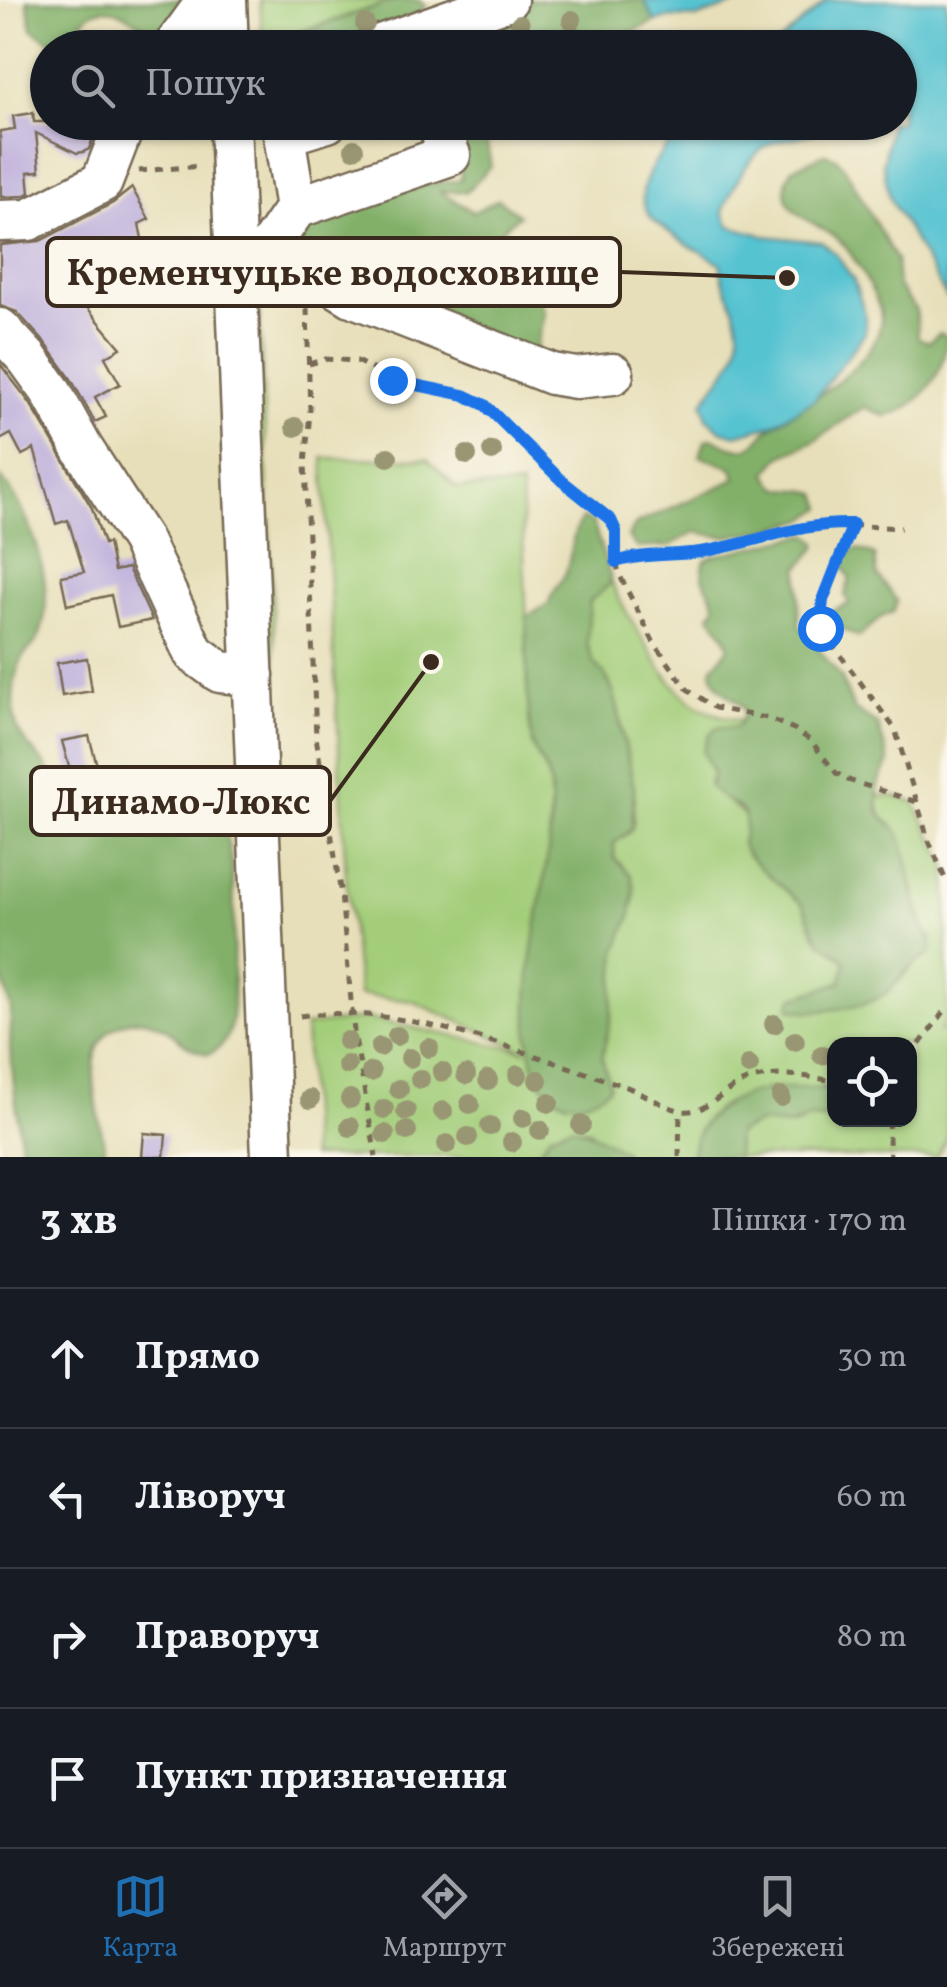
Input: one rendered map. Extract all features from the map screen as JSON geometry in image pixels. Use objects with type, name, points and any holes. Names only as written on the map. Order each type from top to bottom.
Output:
[{"type":"street","points":[[186,30],[202,8],[214,0]]},
{"type":"street","points":[[226,0],[227,30]]},
{"type":"street","points":[[423,30],[507,0]]},
{"type":"street","points":[[0,221],[29,220],[102,182],[116,140]]},
{"type":"street","points":[[230,140],[231,164],[250,252],[253,675],[272,1157]]},
{"type":"street","points":[[285,140],[296,208]]},
{"type":"street","points":[[250,252],[296,208],[450,155],[444,140]]},
{"type":"street","points":[[250,252],[284,254],[352,296],[552,374],[576,378],[613,374]]},
{"type":"street","points":[[0,330],[44,381],[141,540],[194,653],[220,672],[253,675]]},
{"type":"path","points":[[102,182],[134,172],[231,164]]},
{"type":"path","points":[[303,266],[309,364],[306,462],[316,737],[341,894],[351,1014],[376,1157]]},
{"type":"path","points":[[309,364],[326,359],[357,360],[392,380],[464,395],[485,405],[561,480],[611,520],[616,531],[616,562],[638,612],[668,666],[702,700],[715,708],[768,718],[794,729],[848,780],[917,802]]},
{"type":"path","points":[[616,562],[648,554],[701,552],[804,526],[853,524],[901,528]]},
{"type":"path","points":[[853,524],[823,600],[820,628],[895,729],[928,840],[947,882]]},
{"type":"path","points":[[917,1049],[947,1008]]},
{"type":"path","points":[[267,1022],[318,1014],[351,1014],[489,1038],[680,1110],[705,1107],[736,1085],[763,1077],[791,1075],[827,1080]]},
{"type":"path","points":[[679,1157],[680,1110]]},
{"type":"path","points":[[888,1127],[890,1157]]},
{"type":"green space","points":[[27,0],[181,0],[183,10],[165,30],[149,30],[111,9],[93,12],[74,30],[32,29]]},
{"type":"green space","points":[[260,0],[395,0],[306,30],[262,30]]},
{"type":"green space","points":[[395,0],[419,0],[426,6],[414,16],[376,30],[308,30]]},
{"type":"green space","points":[[479,0],[644,0],[655,22],[636,30],[434,30]]},
{"type":"green space","points":[[486,140],[491,166],[466,192],[439,191],[474,212],[498,199],[519,215],[491,239],[527,255],[544,314],[534,357],[283,249],[296,219],[426,185],[461,180],[461,142]]},
{"type":"green space","points":[[824,154],[835,157],[845,168],[896,260],[898,287],[916,310],[918,338],[929,342],[940,333],[946,336],[937,375],[921,396],[899,412],[886,416],[864,407],[814,441],[781,456],[767,472],[771,480],[782,488],[818,494],[823,508],[806,519],[725,537],[695,532],[669,546],[637,548],[628,537],[636,524],[736,479],[733,468],[700,456],[705,441],[712,438],[733,447],[751,447],[770,428],[837,382],[878,335],[880,310],[857,264],[838,239],[796,212],[785,194],[793,168]]},
{"type":"green space","points":[[255,272],[259,296],[276,679],[263,679]]},
{"type":"green space","points":[[323,458],[427,459],[457,488],[521,486],[532,744],[550,786],[548,853],[529,988],[532,1056],[541,1081],[558,1098],[571,1102],[608,1089],[602,1057],[611,1016],[617,950],[634,901],[627,871],[614,858],[614,843],[629,833],[634,821],[634,788],[618,708],[609,681],[593,662],[587,643],[590,601],[611,580],[650,651],[681,692],[707,711],[743,720],[737,728],[722,727],[703,751],[713,773],[709,784],[748,819],[744,842],[748,856],[803,904],[816,936],[846,962],[842,982],[793,998],[842,1006],[863,1004],[887,992],[925,948],[931,937],[923,928],[903,847],[893,826],[881,817],[877,796],[914,802],[947,865],[947,1015],[940,1031],[947,1029],[947,1139],[936,1157],[736,1157],[737,1133],[759,1123],[794,1126],[811,1118],[827,1118],[827,1127],[917,1127],[917,1037],[827,1037],[827,1088],[768,1091],[725,1104],[697,1134],[692,1157],[625,1157],[624,1152],[597,1139],[590,1130],[571,1126],[547,1138],[536,1157],[311,1157],[305,1026],[365,1018],[527,1051],[412,1001],[359,995],[346,877]]},
{"type":"green space","points":[[0,477],[31,530],[45,595],[40,634],[22,658],[14,685],[14,715],[22,737],[44,763],[59,794],[70,806],[109,811],[177,801],[197,803],[213,812],[224,829],[231,863],[233,1002],[229,1033],[208,1054],[145,1020],[122,1024],[104,1036],[97,1051],[94,1086],[106,1157],[22,1157],[10,1050],[11,1010],[0,969]]},
{"type":"green space","points":[[583,518],[593,523],[611,578],[609,585],[590,601],[587,643],[593,662],[614,694],[634,788],[632,829],[614,843],[614,858],[631,875],[634,888],[631,915],[617,950],[611,1016],[602,1057],[610,1086],[591,1099],[574,1103],[547,1090],[534,1067],[529,1036],[531,963],[551,805],[549,778],[533,746],[530,726],[526,618],[549,603],[565,574]]},
{"type":"green space","points":[[808,534],[818,542],[799,568],[799,626],[841,677],[854,709],[878,725],[889,762],[878,785],[878,811],[899,834],[919,916],[932,940],[930,954],[911,966],[883,995],[823,1011],[790,1008],[793,998],[841,982],[846,963],[820,942],[803,905],[744,850],[743,812],[710,787],[713,773],[703,751],[717,727],[737,727],[744,710],[714,679],[712,668],[729,648],[710,615],[716,606],[704,578],[705,560]]},
{"type":"green space","points":[[857,549],[875,555],[877,575],[897,601],[893,612],[881,617],[859,637],[823,620],[825,614],[849,604],[845,595],[850,578],[841,563],[846,553]]},
{"type":"green space","points":[[827,1088],[827,1119],[811,1118],[789,1126],[759,1123],[737,1133],[736,1157],[692,1157],[701,1128],[710,1117],[735,1100],[764,1090]]},
{"type":"green space","points":[[571,1126],[605,1140],[624,1152],[625,1157],[536,1157],[550,1134]]},
{"type":"water","points":[[644,0],[749,0],[696,18],[670,17],[655,22]]},
{"type":"water","points":[[827,0],[947,0],[947,298],[890,199],[883,164],[887,140],[917,140],[917,30],[793,30]]},
{"type":"water","points":[[782,140],[761,150],[745,168],[723,211],[730,226],[765,236],[822,242],[836,254],[854,281],[865,314],[865,333],[815,399],[772,425],[736,435],[720,430],[707,418],[703,403],[734,357],[738,319],[721,264],[661,226],[644,204],[647,179],[671,141]]},
{"type":"building","points":[[30,113],[30,140],[37,140],[40,171],[28,172],[30,193],[1,197],[0,131],[15,129],[13,116]]},
{"type":"building","points":[[50,140],[92,140],[89,149],[77,153]]},
{"type":"building","points":[[132,188],[149,219],[139,224],[152,288],[114,295],[105,250],[58,273],[121,348],[105,357],[120,384],[95,397],[106,417],[95,422],[46,344],[17,312],[0,306],[0,245],[40,241],[113,203]]},
{"type":"building","points":[[0,364],[30,403],[92,508],[104,544],[108,543],[114,571],[128,568],[152,620],[118,627],[111,595],[67,605],[61,576],[84,572],[68,520],[56,524],[34,449],[22,455],[11,434],[0,440]]},
{"type":"building","points":[[87,658],[92,691],[62,696],[57,663]]},
{"type":"building","points":[[89,736],[99,773],[73,781],[62,741]]},
{"type":"building","points":[[144,1133],[166,1135],[164,1157],[142,1157]]},
{"type":"place","name":"Кременчуцьке водосховище","points":[[787,278]]},
{"type":"place","name":"Динамо-Люкс","points":[[431,662]]},
{"type":"route","points":[[392,380],[464,395],[485,405],[561,480],[611,520],[617,538],[616,562],[648,554],[701,552],[804,526],[853,524],[823,600],[820,628]]}]
